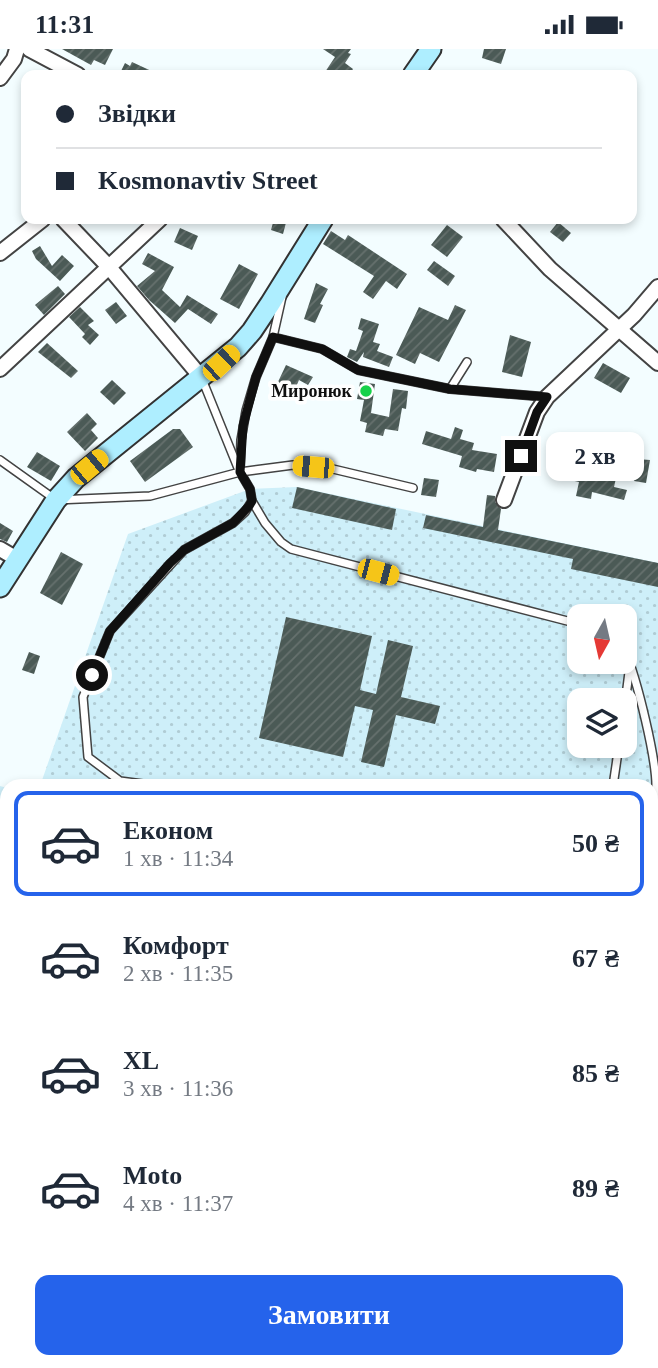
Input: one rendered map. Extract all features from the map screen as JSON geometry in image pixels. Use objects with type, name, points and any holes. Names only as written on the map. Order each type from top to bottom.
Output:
[{"type":"main road","points":[[418,70],[430,49]]},
{"type":"main road","points":[[0,587],[8,554],[76,478],[221,363],[252,331],[320,224]]},
{"type":"street","points":[[0,78],[14,59],[17,49]]},
{"type":"street","points":[[29,49],[69,70]]},
{"type":"street","points":[[0,253],[37,224]]},
{"type":"street","points":[[68,224],[108,266],[201,377]]},
{"type":"street","points":[[0,369],[154,224]]},
{"type":"street","points":[[508,224],[550,269],[658,363]]},
{"type":"street","points":[[504,500],[537,412],[547,397],[634,315],[658,288]]},
{"type":"lane","points":[[240,472],[241,440],[246,411],[256,377],[273,337],[285,282]]},
{"type":"lane","points":[[273,337],[322,349],[358,370],[450,389],[547,397]]},
{"type":"lane","points":[[450,389],[467,362]]},
{"type":"lane","points":[[201,377],[240,472],[250,489],[252,501],[271,531],[291,549],[567,622]]},
{"type":"lane","points":[[0,460],[56,500],[150,496],[240,472],[293,465],[320,468],[413,488]]},
{"type":"lane","points":[[117,779],[88,757],[83,697],[110,631],[184,550],[233,523],[252,501]]},
{"type":"lane","points":[[632,674],[656,779]]},
{"type":"lane","points":[[614,779],[617,758]]},
{"type":"shaded area","points":[[297,487],[658,563],[658,779],[42,779],[128,534],[250,489]]},
{"type":"building","points":[[62,49],[113,49],[105,65],[94,60],[91,65]]},
{"type":"building","points":[[323,49],[351,49],[345,63],[352,70],[326,70],[335,57]]},
{"type":"building","points":[[484,49],[506,49],[501,64],[482,58]]},
{"type":"building","points":[[132,62],[149,70],[122,70],[125,63],[130,66]]},
{"type":"building","points":[[273,224],[286,224],[283,234],[271,230]]},
{"type":"building","points":[[556,224],[560,224],[571,233],[563,242],[550,232]]},
{"type":"building","points":[[447,225],[463,237],[447,257],[431,245]]},
{"type":"building","points":[[180,228],[198,236],[192,250],[174,242]]},
{"type":"building","points":[[331,231],[345,240],[348,235],[407,274],[397,289],[386,281],[373,299],[363,292],[374,276],[323,244]]},
{"type":"building","points":[[40,246],[52,266],[62,255],[74,266],[60,281],[36,259],[32,251]]},
{"type":"building","points":[[148,253],[174,267],[162,290],[180,307],[187,295],[218,314],[211,324],[188,309],[175,323],[149,300],[137,286],[155,271],[142,264]]},
{"type":"building","points":[[434,261],[455,276],[448,286],[427,270]]},
{"type":"building","points":[[239,264],[258,274],[239,309],[220,299]]},
{"type":"building","points":[[316,283],[328,289],[320,304],[323,305],[315,323],[304,319]]},
{"type":"building","points":[[58,286],[65,294],[44,315],[35,305]]},
{"type":"building","points":[[116,302],[127,316],[116,324],[105,310]]},
{"type":"building","points":[[455,305],[466,310],[439,362],[420,353],[415,364],[396,355],[419,307],[448,320]]},
{"type":"building","points":[[80,307],[94,321],[88,325],[99,335],[90,345],[82,337],[85,334],[69,317]]},
{"type":"building","points":[[361,318],[379,324],[373,342],[380,344],[377,351],[393,357],[389,367],[363,357],[364,352],[357,362],[347,357],[350,349],[356,351],[363,331],[358,329]]},
{"type":"building","points":[[510,335],[531,342],[522,377],[502,372]]},
{"type":"building","points":[[47,343],[78,371],[71,378],[38,352]]},
{"type":"building","points":[[603,363],[630,378],[621,393],[594,378]]},
{"type":"building","points":[[286,365],[313,377],[308,385],[299,380],[291,398],[279,392],[282,386],[277,384]]},
{"type":"building","points":[[112,380],[126,393],[114,405],[100,392]]},
{"type":"building","points":[[360,382],[375,384],[371,413],[389,417],[393,389],[408,391],[406,409],[402,408],[398,431],[385,429],[383,436],[365,432],[367,423],[360,421],[364,400],[357,399]]},
{"type":"building","points":[[87,413],[97,424],[91,430],[98,438],[85,451],[67,432]]},
{"type":"building","points":[[455,427],[463,430],[460,439],[474,443],[472,450],[497,454],[494,472],[477,469],[476,472],[459,467],[462,456],[422,444],[426,431],[451,439]]},
{"type":"building","points":[[173,429],[180,429],[193,447],[145,482],[130,461]]},
{"type":"building","points":[[37,452],[60,466],[51,481],[27,467]]},
{"type":"building","points":[[597,457],[620,461],[614,487],[627,490],[624,500],[592,492],[591,499],[576,496],[579,482],[570,480],[572,468],[594,473]]},
{"type":"building","points":[[637,459],[650,460],[646,483],[634,481]]},
{"type":"building","points":[[424,478],[439,480],[436,497],[421,495]]},
{"type":"building","points":[[297,487],[396,509],[392,530],[292,508]]},
{"type":"building","points":[[487,495],[495,496],[495,502],[501,509],[498,530],[658,563],[658,587],[571,569],[573,559],[423,528],[426,515],[483,527]]},
{"type":"building","points":[[0,523],[13,531],[7,542],[0,539]]},
{"type":"building","points":[[61,552],[83,564],[62,605],[40,593]]},
{"type":"building","points":[[286,617],[372,636],[360,690],[376,694],[388,640],[413,646],[401,697],[440,706],[435,724],[396,715],[384,767],[361,762],[373,710],[355,706],[343,757],[259,738]]},
{"type":"building","points":[[29,652],[40,656],[34,674],[22,670]]},
{"type":"place","name":"Миронюк","points":[[366,391]]},
{"type":"route","points":[[92,675],[110,631],[170,563],[184,550],[233,523],[252,501],[250,489],[240,472],[243,426],[256,377],[273,337],[322,349],[358,370],[450,389],[547,397],[537,412],[521,456]]}]
